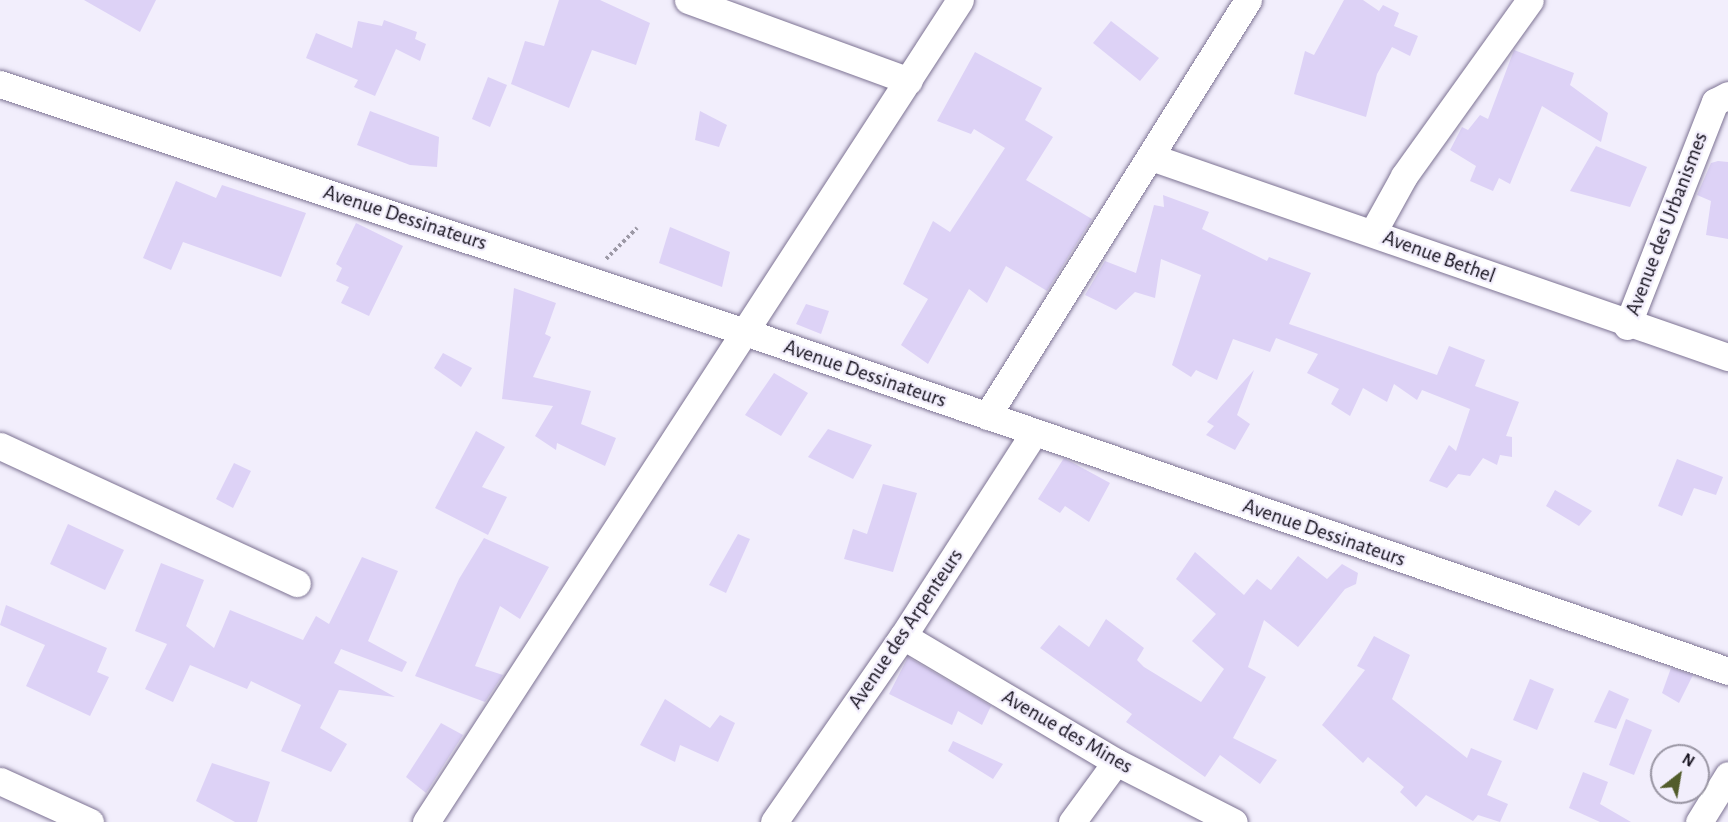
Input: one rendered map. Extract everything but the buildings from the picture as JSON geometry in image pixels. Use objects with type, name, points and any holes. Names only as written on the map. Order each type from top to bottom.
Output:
[{"type":"street","points":[[688,0],[909,81]]},
{"type":"street","points":[[426,822],[643,482],[748,333],[960,0]]},
{"type":"street","points":[[987,416],[1248,0]]},
{"type":"street","points":[[1373,232],[1404,176],[1530,0]]},
{"type":"street","name":"Avenue Dessinateurs","points":[[0,84],[748,333],[1033,434],[1728,671]]},
{"type":"street","name":"Avenue des Urbanismes","points":[[1627,326],[1715,102],[1728,95]]},
{"type":"street","name":"Avenue Bethel","points":[[1150,157],[1373,232],[1627,326],[1728,357]]},
{"type":"street","name":"Avenue des Arpenteurs","points":[[774,822],[903,636],[1033,434]]},
{"type":"street","points":[[0,446],[297,583]]},
{"type":"street","name":"Avenue des Mines","points":[[903,636],[1116,762],[1234,822]]},
{"type":"street","points":[[1072,822],[1116,762]]},
{"type":"street","points":[[1699,822],[1728,775]]},
{"type":"street","points":[[0,781],[90,822]]},
{"type":"path","points":[[586,279],[637,228]]}]
